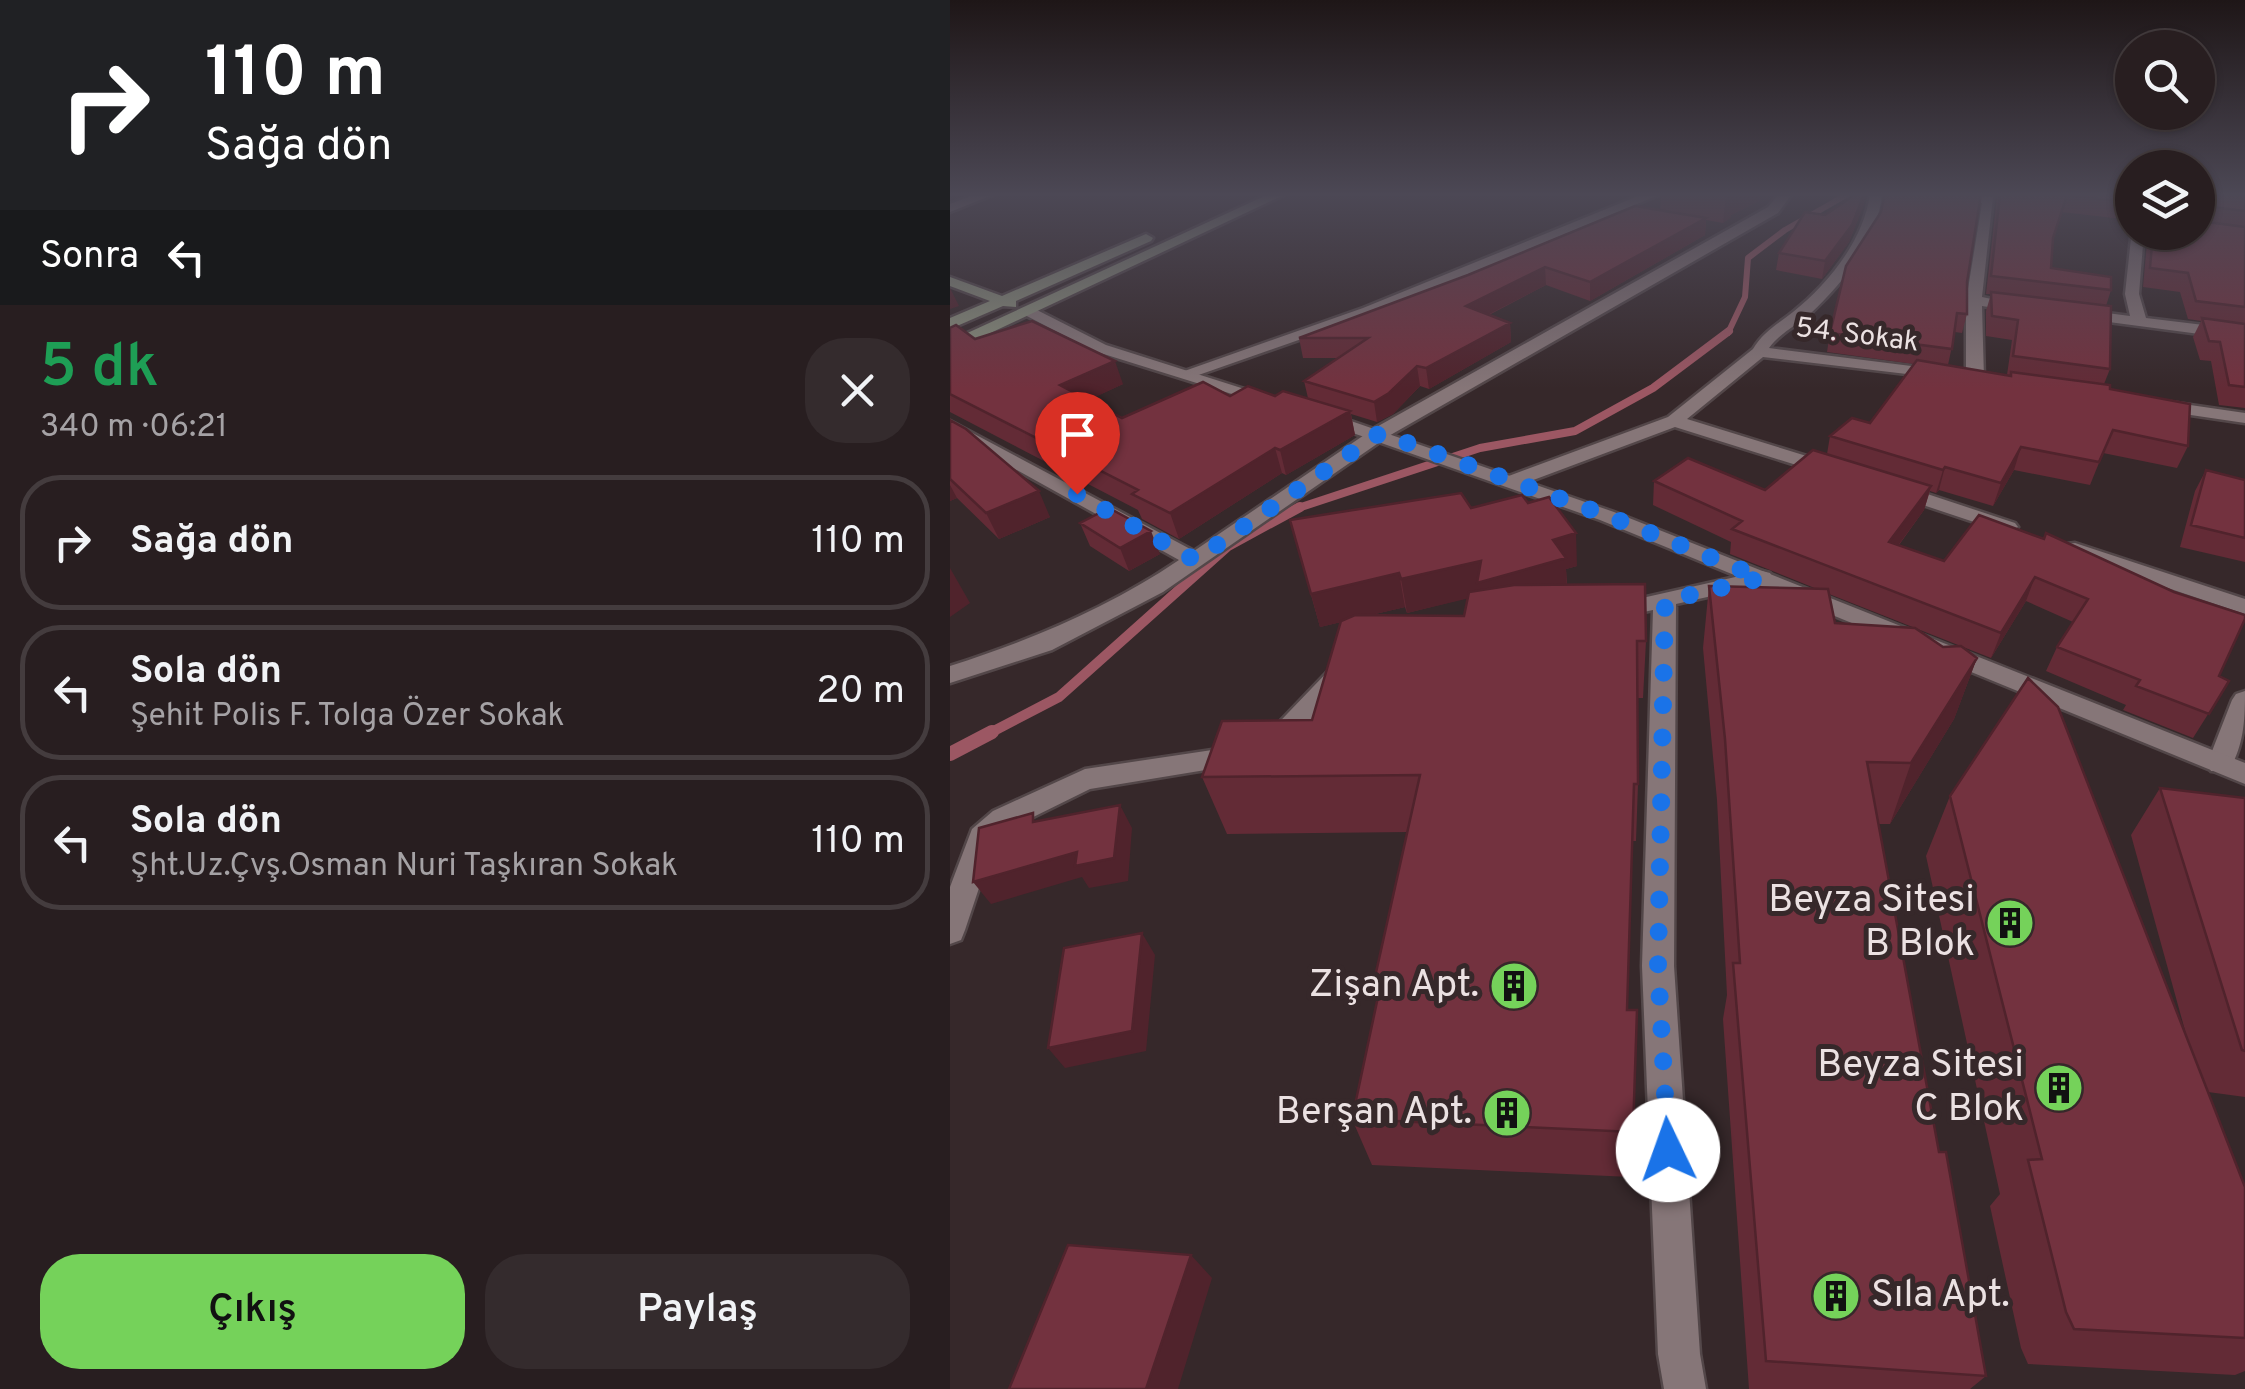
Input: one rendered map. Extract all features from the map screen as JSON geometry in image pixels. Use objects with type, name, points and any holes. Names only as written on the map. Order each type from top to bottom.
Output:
[{"type":"main road","points":[[950,324],[1098,259]]},
{"type":"main road","points":[[950,347],[1142,259]]},
{"type":"main road","points":[[950,281],[1028,312]]},
{"type":"street","points":[[1184,374],[1368,311],[1496,259]]},
{"type":"street","points":[[950,674],[1061,636],[1155,587],[1380,433],[1673,259]]},
{"type":"street","points":[[1513,481],[1674,421],[1759,352],[1765,338],[1802,314],[1847,259]]},
{"type":"street","points":[[1981,259],[1974,301],[2048,311]]},
{"type":"street","points":[[2135,259],[2132,294],[2140,322]]},
{"type":"street","name":"54. Sokak","points":[[1759,352],[1980,380],[1974,301]]},
{"type":"street","points":[[1028,312],[1100,348],[1380,433],[1513,481],[2233,769],[2245,700]]},
{"type":"street","points":[[2066,313],[2245,335]]},
{"type":"street","points":[[2134,402],[2245,418]]},
{"type":"street","points":[[1674,421],[2020,531]]},
{"type":"street","points":[[950,426],[1195,560]]},
{"type":"street","points":[[2058,544],[2245,608]]},
{"type":"street","points":[[1578,619],[1762,578]]},
{"type":"street","points":[[1665,601],[1658,966],[1679,1354],[1685,1389]]},
{"type":"street","points":[[950,930],[982,837],[1003,818],[1085,779],[1248,755],[1280,740],[1337,673],[1362,660]]},
{"type":"building","points":[[1507,259],[1632,259],[1590,282],[1545,267],[1466,306],[1510,323],[1426,368],[1417,366],[1374,402],[1304,381],[1368,338],[1299,338]]},
{"type":"building","points":[[1851,259],[1971,259],[1967,314],[1957,313],[1952,349],[1830,333]]},
{"type":"building","points":[[1993,259],[2052,259],[2051,268],[2111,277],[2111,290],[1991,276]]},
{"type":"building","points":[[2151,259],[2245,259],[2245,307],[2196,301],[2188,273],[2150,268]]},
{"type":"building","points":[[1991,292],[2111,306],[2110,369],[2013,356],[2018,320],[1992,316]]},
{"type":"building","points":[[2202,318],[2245,324],[2245,387],[2229,385],[2220,342],[2209,341]]},
{"type":"building","points":[[1032,321],[1115,361],[1060,385],[1122,418],[1203,382],[1230,396],[1248,386],[1275,396],[1283,391],[1350,411],[1280,450],[1275,448],[1170,513],[1132,494],[1138,490],[950,394],[950,328],[956,325],[975,339]]},
{"type":"building","points":[[1917,360],[2011,376],[2011,372],[2110,385],[2110,389],[2190,404],[2188,446],[2113,430],[2099,462],[2021,447],[2001,483],[1830,436],[1852,418],[1870,423]]},
{"type":"building","points":[[950,420],[1039,491],[986,513],[950,479]]},
{"type":"building","points":[[1813,450],[1931,486],[1889,542],[1944,561],[1979,515],[2044,539],[2046,533],[2174,592],[2245,615],[2219,676],[2229,681],[2209,714],[2136,686],[2140,680],[2057,647],[2088,599],[2035,577],[2001,633],[1732,529],[1742,521],[1654,481],[1688,458],[1765,490]]},
{"type":"building","points":[[2206,470],[2245,480],[2245,538],[2191,525]]},
{"type":"building","points":[[1461,493],[1471,508],[1522,495],[1528,503],[1549,497],[1576,533],[1553,540],[1566,558],[1477,583],[1481,561],[1401,579],[1399,573],[1311,594],[1290,520]]},
{"type":"building","points":[[1109,508],[1151,531],[1120,548],[1080,523]]},
{"type":"building","points":[[1645,584],[1646,641],[1637,641],[1638,784],[1634,784],[1627,1010],[1637,1010],[1633,1132],[1352,1119],[1382,978],[1375,977],[1420,775],[1202,777],[1222,721],[1312,720],[1341,621],[1355,615],[1464,616],[1469,592],[1514,585]]},
{"type":"building","points":[[1709,586],[1828,589],[1835,623],[1915,628],[1943,647],[1961,646],[1977,658],[1911,763],[1867,762],[1939,1152],[1946,1152],[1986,1376],[1766,1361],[1733,963],[1740,963],[1725,739]]},
{"type":"building","points":[[2028,678],[2058,707],[2245,1187],[2245,1338],[2074,1329],[2066,1312],[2028,1160],[2042,1159],[1950,796]]},
{"type":"building","points":[[2160,788],[2245,798],[2245,1051],[2242,1050]]},
{"type":"building","points":[[1120,805],[1114,858],[1075,866],[1077,852],[973,882],[979,828],[1033,813],[1033,822]]},
{"type":"building","points":[[1142,933],[1132,1031],[1048,1048],[1064,948]]},
{"type":"building","points":[[1068,1245],[1191,1255],[1146,1389],[1009,1389]]},
{"type":"waterway","points":[[1729,331],[1745,297],[1748,259]]},
{"type":"waterway","points":[[1298,508],[1480,448],[1575,431],[1653,388],[1729,331]]},
{"type":"waterway","points":[[988,734],[1059,697],[1228,546],[1298,508]]},
{"type":"waterway","points":[[950,754],[992,732]]},
{"type":"place","name":"Beyza Sitesi B Blok","points":[[2010,923]]},
{"type":"place","name":"Zişan Apt.","points":[[1514,986]]},
{"type":"place","name":"Beyza Sitesi C Blok","points":[[2059,1088]]},
{"type":"place","name":"Berşan Apt.","points":[[1507,1113]]},
{"type":"place","name":"Sıla Apt.","points":[[1836,1296]]},
{"type":"route","points":[[1077,494],[1195,560],[1380,433],[1608,516],[1762,578],[1665,601],[1658,966],[1668,1150]]}]
